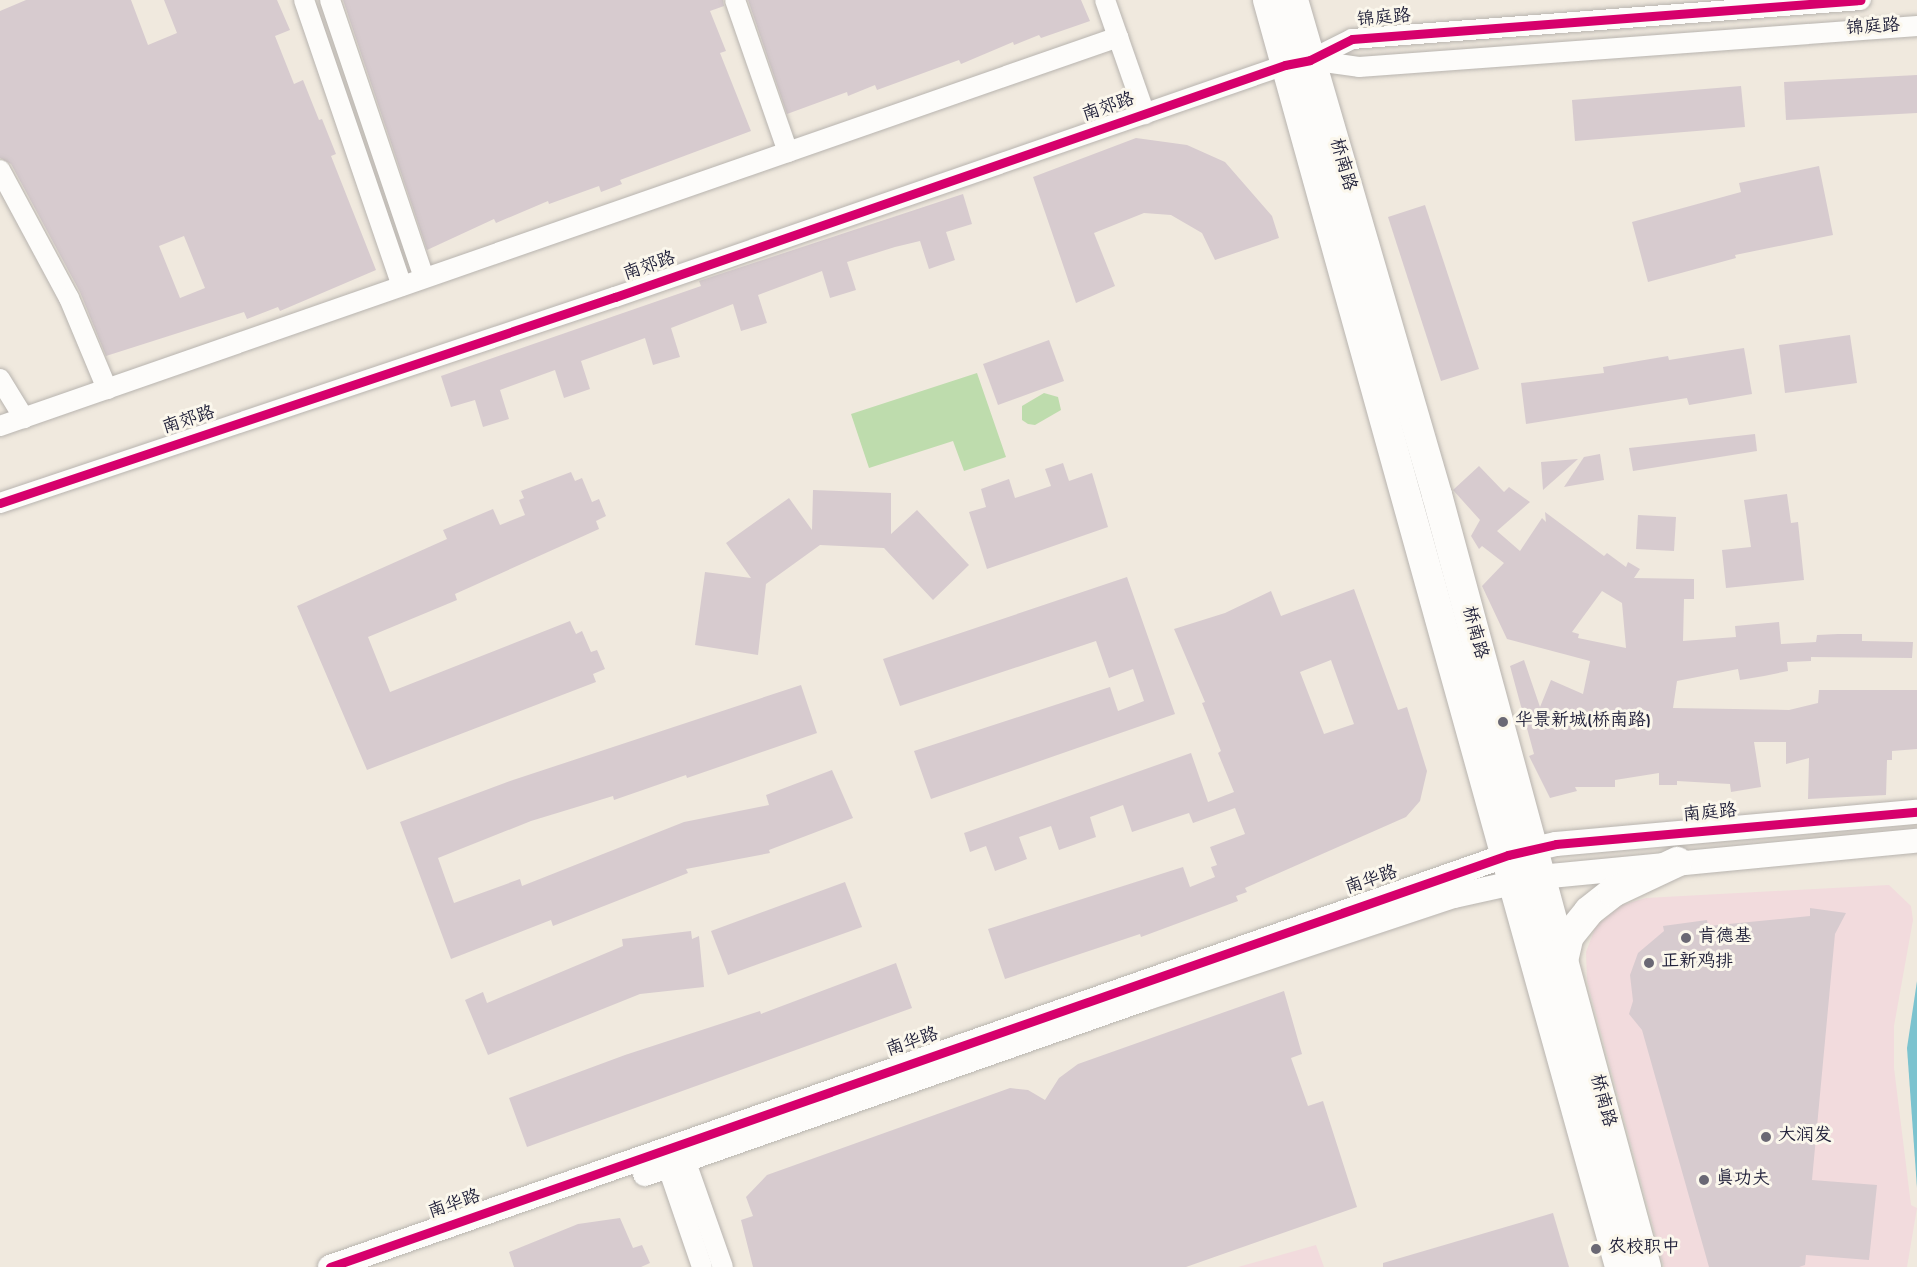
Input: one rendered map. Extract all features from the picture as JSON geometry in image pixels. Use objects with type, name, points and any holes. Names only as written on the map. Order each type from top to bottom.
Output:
[{"type":"main road","name":"桥南路","points":[[1268,0],[1297,62],[1437,495],[1620,1267]]},
{"type":"main road","name":"桥南路","points":[[1293,0],[1297,62]]},
{"type":"main road","points":[[1563,961],[1569,936],[1589,911],[1613,892],[1677,862]]},
{"type":"main road","name":"桥南路","points":[[1524,865],[1563,961],[1646,1267]]},
{"type":"street","points":[[304,0],[402,286]]},
{"type":"street","points":[[330,0],[424,278]]},
{"type":"street","points":[[735,0],[788,152]]},
{"type":"street","points":[[1105,0],[1145,114]]},
{"type":"street","name":"锦庭路","points":[[1297,62],[1352,39],[1861,0]]},
{"type":"street","name":"锦庭路","points":[[1297,62],[1359,67],[1917,26]]},
{"type":"street","points":[[0,426],[1118,37]]},
{"type":"street","name":"南郊路","points":[[0,503],[615,297],[1297,62]]},
{"type":"street","points":[[0,170],[69,298],[107,389]]},
{"type":"street","points":[[0,379],[24,418]]},
{"type":"street","name":"南庭路","points":[[1524,865],[1917,812]]},
{"type":"street","points":[[1524,865],[1677,862],[1917,841]]},
{"type":"street","name":"南华路","points":[[330,1267],[1448,898],[1524,865]]},
{"type":"street","points":[[674,1155],[702,1267]]},
{"type":"street","points":[[674,1155],[723,1267]]},
{"type":"street","name":"南华路","points":[[380,1267],[674,1155]]},
{"type":"shaded area","name":"大润发","points":[[1889,885],[1911,906],[1913,920],[1894,1026],[1894,1068],[1911,1205],[1917,1208],[1907,1267],[1664,1267],[1587,981],[1586,952],[1596,926],[1622,905],[1646,898]]},
{"type":"shaded area","points":[[1316,1245],[1324,1267],[1238,1267]]},
{"type":"green space","points":[[977,373],[1006,457],[964,471],[953,441],[869,468],[851,414]]},
{"type":"green space","points":[[1044,393],[1058,397],[1061,410],[1035,425],[1028,424],[1022,420],[1022,406]]},
{"type":"water","points":[[1917,981],[1917,1188],[1907,1048]]},
{"type":"building","points":[[26,0],[131,0],[148,45],[177,33],[164,0],[277,0],[290,30],[275,36],[294,84],[303,80],[319,120],[322,119],[336,154],[331,156],[376,270],[280,311],[278,307],[247,319],[244,312],[106,356],[80,292],[11,164],[0,158],[0,11]],"holes":[[[184,236],[205,288],[180,298],[159,246]]]},
{"type":"building","points":[[343,0],[723,0],[724,6],[710,11],[726,51],[720,53],[751,131],[620,180],[622,184],[601,192],[599,186],[549,204],[548,201],[496,223],[494,219],[427,250]]},
{"type":"building","points":[[748,0],[1081,0],[1090,21],[1041,38],[1039,35],[1014,45],[1013,42],[961,64],[959,60],[877,90],[875,85],[848,96],[847,92],[787,114]]},
{"type":"building","points":[[1917,75],[1917,113],[1786,120],[1784,82]]},
{"type":"building","points":[[1741,86],[1745,127],[1575,141],[1572,100]]},
{"type":"building","points":[[1136,138],[1187,145],[1225,162],[1272,216],[1279,238],[1215,260],[1202,233],[1171,215],[1144,213],[1094,233],[1115,286],[1076,303],[1033,177]]},
{"type":"building","points":[[1819,166],[1833,235],[1735,255],[1736,258],[1648,282],[1632,222],[1741,192],[1739,183]]},
{"type":"building","points":[[963,194],[972,224],[946,232],[955,260],[929,269],[920,241],[895,247],[847,262],[856,290],[830,298],[822,271],[758,295],[767,323],[741,331],[733,304],[671,328],[680,357],[653,365],[645,338],[581,361],[590,389],[564,398],[555,370],[500,390],[509,419],[483,427],[475,400],[451,407],[441,376],[701,286],[699,281]]},
{"type":"building","points":[[1425,205],[1479,369],[1441,381],[1388,217]]},
{"type":"building","points":[[1850,335],[1857,383],[1785,393],[1779,345]]},
{"type":"building","points":[[1049,340],[1064,381],[998,405],[983,364]]},
{"type":"building","points":[[1744,348],[1752,394],[1689,405],[1687,398],[1526,424],[1521,383],[1604,373],[1603,367],[1668,356],[1669,360]]},
{"type":"building","points":[[1755,434],[1757,451],[1633,471],[1629,448]]},
{"type":"building","points":[[1600,454],[1604,480],[1564,487],[1584,457]]},
{"type":"building","points":[[1578,459],[1543,490],[1541,462]]},
{"type":"building","points":[[1063,463],[1069,481],[1092,473],[1108,527],[987,569],[969,512],[986,507],[981,489],[1009,479],[1015,498],[1051,486],[1045,469]]},
{"type":"building","points":[[1479,466],[1504,492],[1509,487],[1530,502],[1497,531],[1520,551],[1542,518],[1546,522],[1545,512],[1604,556],[1607,553],[1626,567],[1628,562],[1640,569],[1634,578],[1694,579],[1694,599],[1684,599],[1683,641],[1736,637],[1735,626],[1779,622],[1781,644],[1816,642],[1817,635],[1838,634],[1862,634],[1862,641],[1913,642],[1912,658],[1811,657],[1811,661],[1787,662],[1788,671],[1764,676],[1740,680],[1738,669],[1677,681],[1673,708],[1789,710],[1818,703],[1819,690],[1917,690],[1917,749],[1892,751],[1892,760],[1887,760],[1886,795],[1808,799],[1809,758],[1786,764],[1786,742],[1754,742],[1761,787],[1731,792],[1730,784],[1677,781],[1677,785],[1659,785],[1659,773],[1615,780],[1615,787],[1575,787],[1577,791],[1550,798],[1529,756],[1534,754],[1510,666],[1524,660],[1540,707],[1551,680],[1583,694],[1590,661],[1507,639],[1482,586],[1504,563],[1482,546],[1479,549],[1471,536],[1480,520],[1453,490]],"holes":[[[1602,591],[1622,603],[1626,648],[1578,638],[1579,634],[1572,632]]]},
{"type":"building","points":[[571,472],[575,481],[582,478],[592,502],[599,499],[606,516],[596,521],[599,529],[455,594],[457,600],[368,637],[390,692],[570,621],[576,634],[582,631],[591,652],[597,650],[605,669],[593,674],[596,682],[367,770],[297,606],[447,539],[443,530],[493,509],[500,525],[525,515],[519,500],[524,498],[521,491]]},
{"type":"building","points":[[813,490],[891,493],[891,534],[917,510],[969,565],[933,600],[884,548],[820,545],[766,584],[758,655],[695,645],[705,572],[751,578],[726,543],[789,498],[812,530]]},
{"type":"building","points":[[1787,494],[1791,523],[1798,522],[1804,580],[1726,588],[1722,550],[1751,547],[1744,500]]},
{"type":"building","points":[[1638,515],[1676,517],[1674,551],[1636,549]]},
{"type":"building","points":[[1127,577],[1175,714],[931,799],[914,751],[1110,687],[1118,711],[1144,701],[1133,669],[1109,678],[1096,641],[900,706],[883,659]]},
{"type":"building","points":[[1354,589],[1398,710],[1407,707],[1427,771],[1420,801],[1406,817],[1245,888],[1247,892],[1236,896],[1238,901],[1141,937],[1140,934],[1005,979],[988,929],[1183,867],[1190,887],[1215,877],[1211,867],[1217,865],[1210,847],[1245,834],[1235,808],[1193,823],[1189,813],[1132,832],[1123,805],[1090,817],[1096,837],[1059,850],[1051,826],[1019,837],[1027,859],[995,871],[986,846],[970,852],[964,833],[1191,753],[1208,802],[1234,792],[1218,753],[1221,751],[1202,703],[1205,702],[1174,629],[1225,613],[1271,591],[1281,616]],"holes":[[[1331,660],[1354,724],[1324,734],[1300,672]]]},
{"type":"building","points":[[801,685],[817,733],[687,778],[686,775],[614,800],[613,796],[531,821],[438,858],[454,903],[520,879],[522,886],[684,822],[769,805],[766,795],[832,770],[853,818],[769,850],[770,853],[686,869],[688,873],[553,926],[551,920],[451,959],[400,822],[513,780]]},
{"type":"building","points":[[845,882],[862,927],[728,975],[711,931]]},
{"type":"building","points":[[1810,908],[1846,913],[1835,934],[1812,1180],[1877,1185],[1869,1260],[1806,1255],[1805,1265],[1799,1267],[1709,1267],[1642,1030],[1629,1014],[1633,1001],[1630,975],[1638,953],[1664,931],[1663,926],[1707,920],[1708,926],[1810,916]]},
{"type":"building","points":[[691,931],[692,939],[699,936],[704,987],[640,994],[488,1055],[465,1000],[483,992],[487,1003],[623,946],[622,939]]},
{"type":"building","points":[[896,963],[912,1008],[527,1147],[509,1098],[625,1055],[760,1011],[761,1014]]},
{"type":"building","points":[[1284,991],[1302,1054],[1291,1058],[1308,1106],[1323,1101],[1357,1207],[1186,1267],[753,1267],[741,1220],[753,1216],[746,1197],[767,1175],[1010,1088],[1028,1090],[1045,1100],[1059,1078],[1078,1064]]},
{"type":"building","points":[[1553,1213],[1569,1267],[1383,1267],[1383,1263]]},
{"type":"building","points":[[620,1218],[633,1248],[642,1245],[650,1263],[641,1267],[514,1267],[509,1252],[578,1224]]},
{"type":"cycle path","points":[[0,503],[615,297],[1285,65],[1310,60],[1352,39],[1861,0]]},
{"type":"cycle path","points":[[330,1267],[1508,855],[1556,844],[1917,812]]},
{"type":"place","name":"华景新城(桥南路)","points":[[1503,722]]},
{"type":"place","name":"肯德基","points":[[1686,938]]},
{"type":"place","name":"正新鸡排","points":[[1649,963]]},
{"type":"place","name":"大润发","points":[[1766,1137]]},
{"type":"place","name":"真功夫","points":[[1704,1180]]},
{"type":"place","name":"农校职中","points":[[1596,1249]]}]
